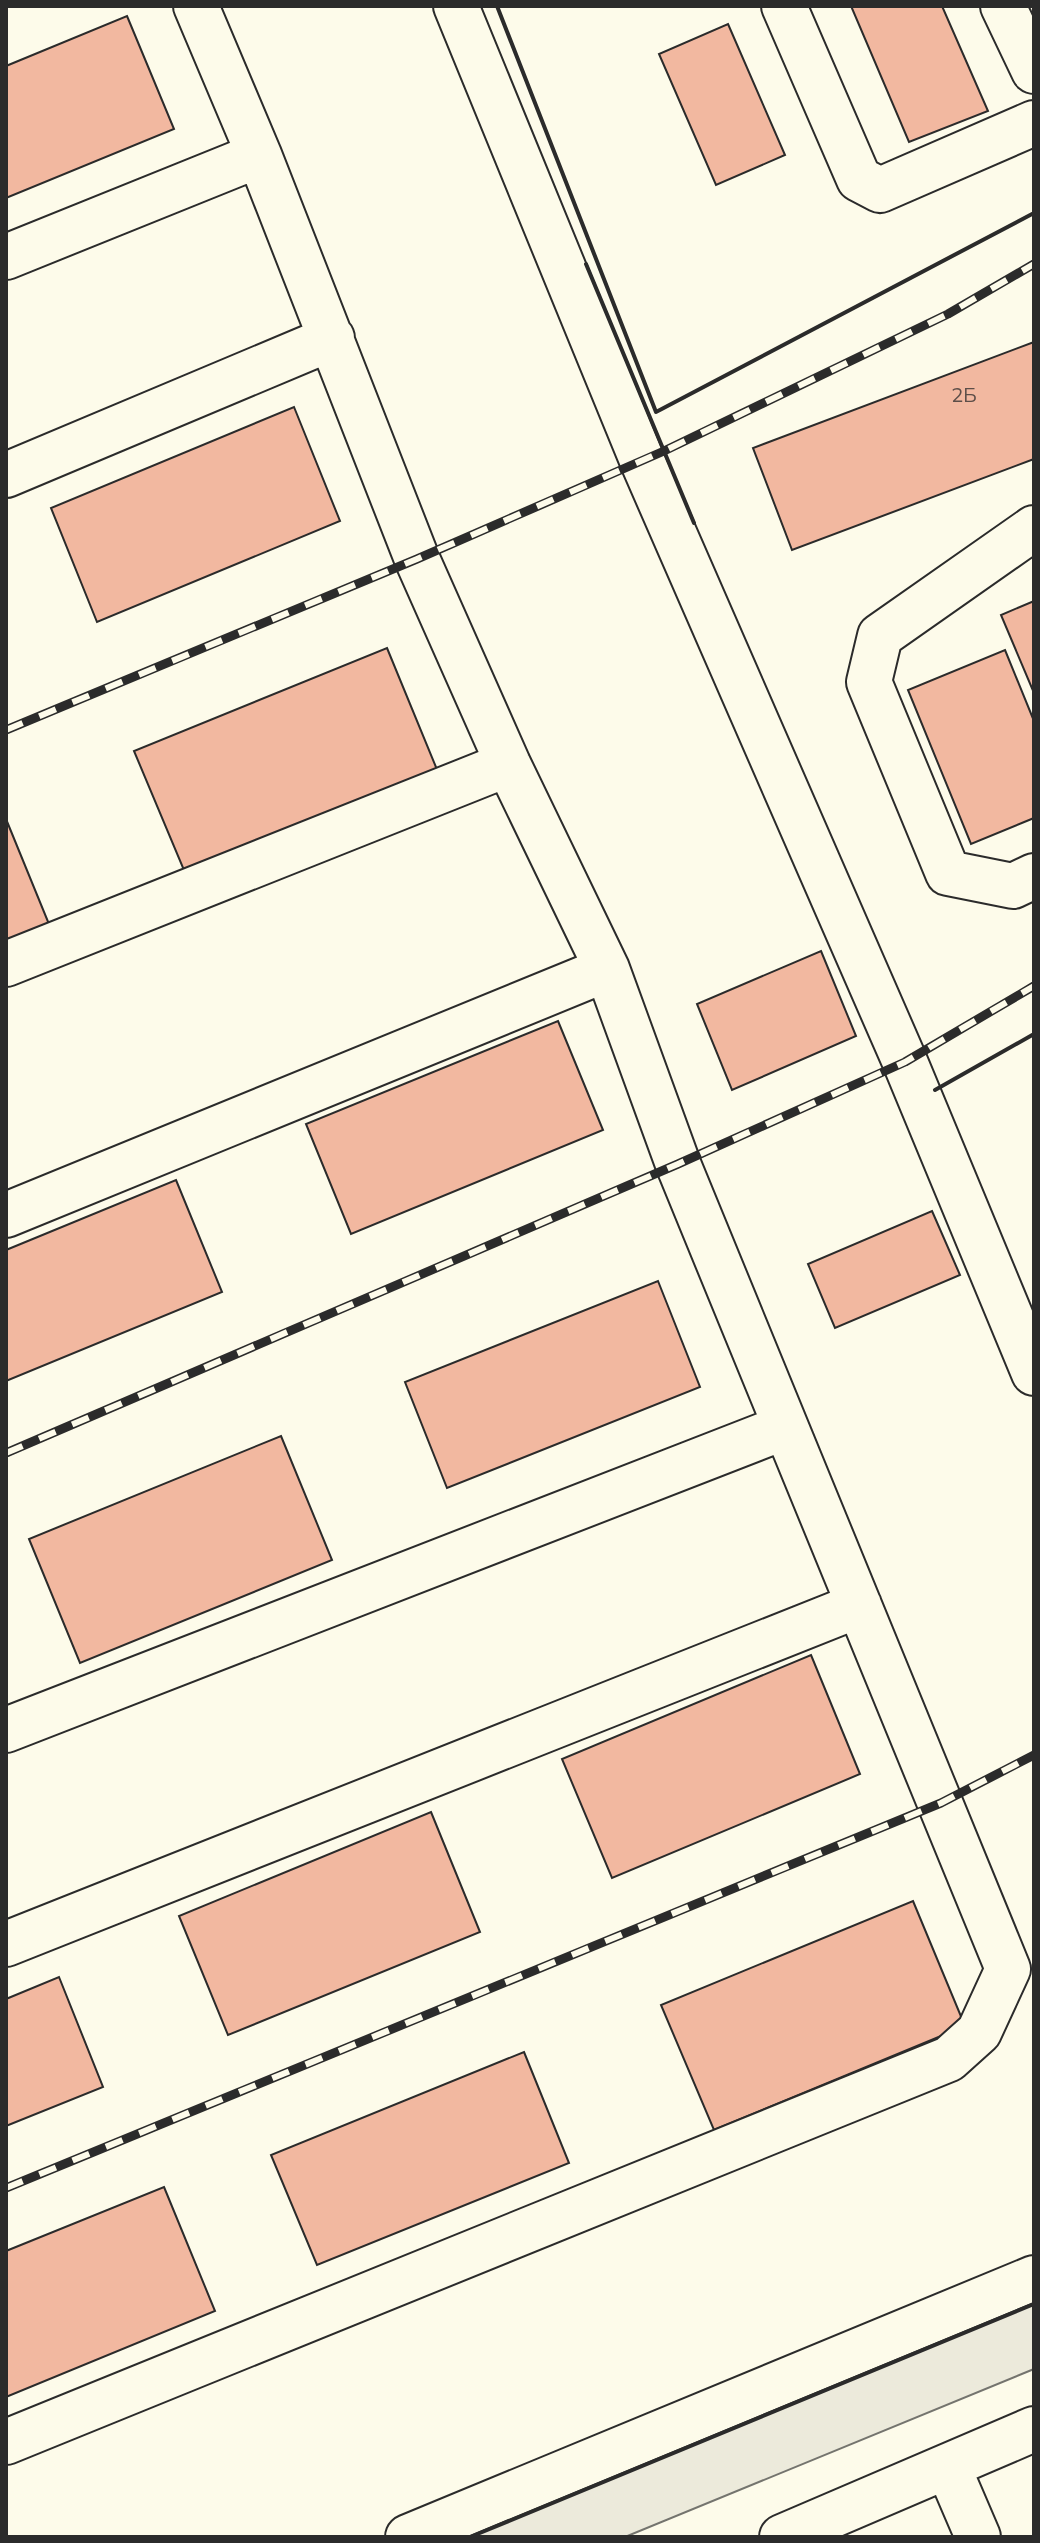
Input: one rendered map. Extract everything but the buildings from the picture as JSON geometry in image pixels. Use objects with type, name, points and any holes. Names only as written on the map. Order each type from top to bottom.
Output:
[{"type":"street","points":[[6,2442],[949,2059],[979,2032],[1008,1969],[678,1164],[607,969],[508,764],[417,559],[259,155],[196,6]]},
{"type":"street","points":[[456,6],[642,460],[905,1062],[1034,1373]]},
{"type":"street","points":[[784,6],[859,179],[880,190],[1034,123]]},
{"type":"street","points":[[1003,6],[1034,71]]},
{"type":"street","points":[[6,257],[259,155]]},
{"type":"street","points":[[6,475],[332,338]]},
{"type":"street","points":[[1034,528],[880,636],[869,682],[948,873],[1013,886],[1034,876]]},
{"type":"street","points":[[6,964],[508,764]]},
{"type":"street","points":[[6,1215],[607,969]]},
{"type":"street","points":[[6,1730],[785,1427]]},
{"type":"street","points":[[6,1944],[859,1605]]},
{"type":"street","points":[[408,2537],[1034,2278]]},
{"type":"street","points":[[782,2537],[1034,2429]]},
{"type":"street","points":[[948,2467],[978,2537]]},
{"type":"shaded area","points":[[1034,2304],[1034,2369],[625,2537],[470,2537]]},
{"type":"railway","points":[[6,730],[417,559],[664,451],[948,314],[1034,264]]},
{"type":"railway","points":[[6,1453],[678,1164],[905,1062],[1034,986]]},
{"type":"railway","points":[[6,2188],[941,1803],[1034,1755]]},
{"type":"wall","points":[[497,6],[656,412],[1034,213]]},
{"type":"wall","points":[[586,264],[694,523]]},
{"type":"wall","points":[[935,1090],[1034,1034]]},
{"type":"wall","points":[[470,2537],[1034,2304]]}]
